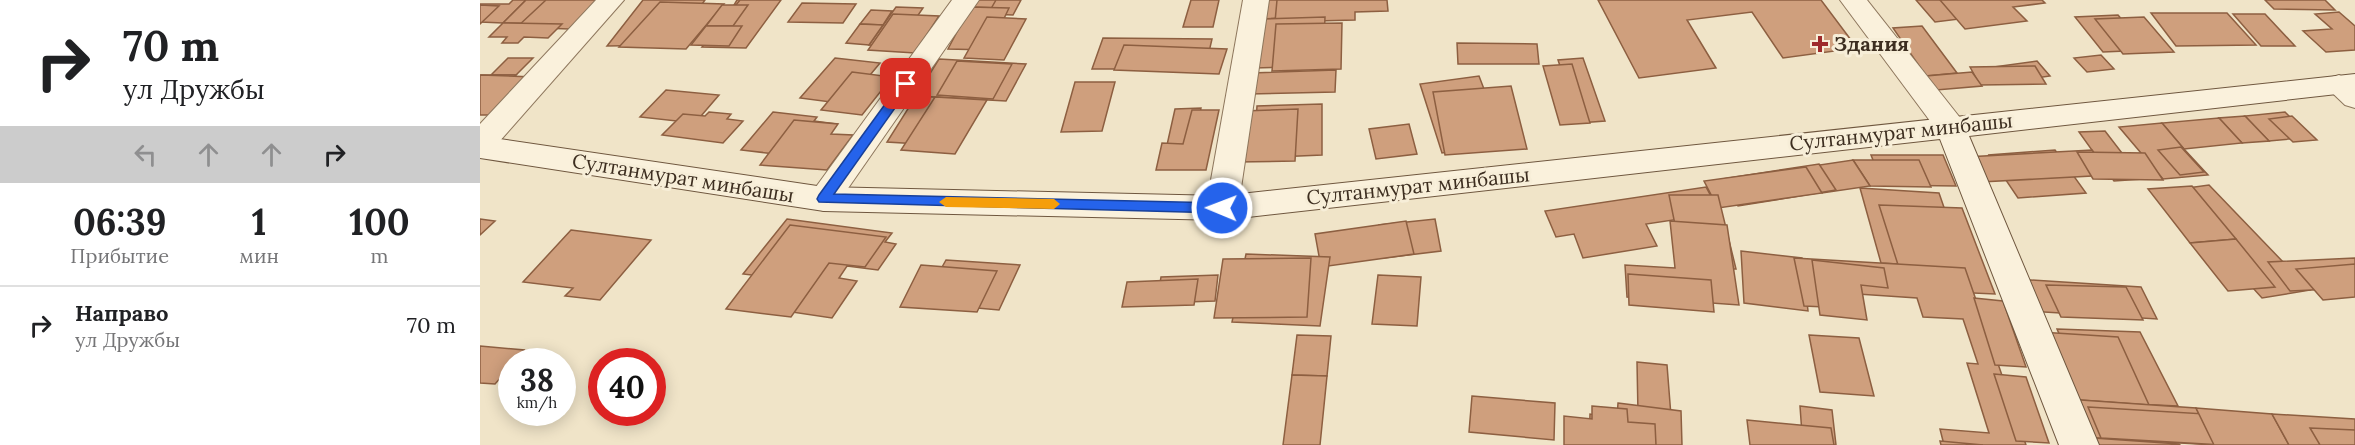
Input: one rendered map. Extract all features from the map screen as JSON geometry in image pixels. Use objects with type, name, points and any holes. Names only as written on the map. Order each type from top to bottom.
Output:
[{"type":"street","points":[[480,145],[611,0]]},
{"type":"street","points":[[824,199],[966,0]]},
{"type":"street","points":[[1222,208],[1256,0]]},
{"type":"street","points":[[1853,0],[1950,126],[2079,445]]},
{"type":"street","name":"Султанмурат минбашы","points":[[480,145],[824,199],[1222,208],[1950,126],[2350,88]]},
{"type":"building","points":[[513,0],[526,0],[503,23],[480,22],[480,4],[509,4]]},
{"type":"building","points":[[526,0],[584,0],[562,24],[503,23]]},
{"type":"building","points":[[546,0],[599,0],[569,29],[517,27]]},
{"type":"building","points":[[643,0],[705,0],[672,45],[607,46]]},
{"type":"building","points":[[737,0],[767,0],[760,10],[745,10],[748,5],[734,5]]},
{"type":"building","points":[[740,0],[781,0],[746,48],[702,47]]},
{"type":"building","points":[[974,0],[1005,0],[1001,8],[970,7]]},
{"type":"building","points":[[996,0],[1021,0],[1013,15],[988,14]]},
{"type":"building","points":[[1191,0],[1219,0],[1213,27],[1183,27]]},
{"type":"building","points":[[1262,0],[1303,0],[1302,17],[1260,19]]},
{"type":"building","points":[[1277,0],[1387,0],[1388,11],[1355,12],[1355,20],[1275,22]]},
{"type":"building","points":[[1598,0],[1821,0],[1857,48],[1783,58],[1752,12],[1687,20],[1716,68],[1639,78]]},
{"type":"building","points":[[1916,0],[1988,0],[2000,14],[1935,22]]},
{"type":"building","points":[[1940,0],[2042,0],[2045,3],[2013,7],[2027,21],[1965,29]]},
{"type":"building","points":[[2265,0],[2325,0],[2335,10],[2274,9]]},
{"type":"building","points":[[660,2],[724,4],[686,49],[619,47]]},
{"type":"building","points":[[802,3],[856,4],[843,23],[788,22]]},
{"type":"building","points":[[480,5],[499,6],[480,24]]},
{"type":"building","points":[[722,5],[748,5],[733,26],[706,26]]},
{"type":"building","points":[[896,7],[923,8],[897,46],[869,45]]},
{"type":"building","points":[[970,7],[1009,8],[989,50],[948,49]]},
{"type":"building","points":[[871,10],[892,11],[883,25],[860,24]]},
{"type":"building","points":[[2339,12],[2355,26],[2355,50],[2326,52],[2303,31],[2332,29],[2315,14]]},
{"type":"building","points":[[2151,13],[2227,13],[2256,45],[2176,46]]},
{"type":"building","points":[[893,14],[939,16],[915,53],[868,50]]},
{"type":"building","points":[[2233,14],[2265,14],[2295,46],[2261,46]]},
{"type":"building","points":[[2118,15],[2148,50],[2103,52],[2075,17]]},
{"type":"building","points":[[987,17],[1026,19],[1004,60],[964,58]]},
{"type":"building","points":[[1325,17],[1323,66],[1254,68],[1260,19]]},
{"type":"building","points":[[2144,17],[2174,52],[2123,54],[2095,19]]},
{"type":"building","points":[[503,23],[562,24],[548,38],[524,37],[518,43],[502,43],[507,37],[489,37]]},
{"type":"building","points":[[1342,23],[1341,69],[1272,71],[1276,24]]},
{"type":"building","points":[[860,24],[883,25],[869,45],[846,43]]},
{"type":"building","points":[[706,26],[742,26],[729,46],[691,45]]},
{"type":"building","points":[[1922,26],[1957,73],[1926,76],[1893,28]]},
{"type":"building","points":[[1103,38],[1212,39],[1205,69],[1092,69]]},
{"type":"building","points":[[1457,43],[1537,44],[1539,64],[1458,64]]},
{"type":"building","points":[[1124,45],[1227,49],[1219,74],[1114,70]]},
{"type":"building","points":[[2101,55],[2114,69],[2087,72],[2074,58]]},
{"type":"building","points":[[508,58],[533,58],[516,75],[491,75]]},
{"type":"building","points":[[835,58],[880,63],[846,104],[800,98]]},
{"type":"building","points":[[1583,58],[1605,121],[1579,123],[1558,60]]},
{"type":"building","points":[[939,59],[1026,64],[1006,101],[916,96]]},
{"type":"building","points":[[957,61],[1012,64],[993,99],[937,95]]},
{"type":"building","points":[[2037,61],[2050,76],[1999,83],[1986,68]]},
{"type":"building","points":[[1572,64],[1590,123],[1560,125],[1543,66]]},
{"type":"building","points":[[2035,66],[2046,84],[1980,85],[1970,67]]},
{"type":"building","points":[[1336,70],[1335,92],[1249,94],[1252,73]]},
{"type":"building","points":[[852,72],[892,77],[862,115],[821,110]]},
{"type":"building","points":[[1972,72],[1982,86],[1936,90],[1926,76]]},
{"type":"building","points":[[480,75],[516,75],[483,111],[480,111]]},
{"type":"building","points":[[480,76],[533,77],[497,115],[480,115]]},
{"type":"building","points":[[1479,76],[1505,144],[1442,153],[1420,84]]},
{"type":"building","points":[[1075,82],[1115,82],[1102,131],[1061,132]]},
{"type":"building","points":[[1511,86],[1527,149],[1445,155],[1433,92]]},
{"type":"building","points":[[666,90],[719,95],[695,123],[640,117]]},
{"type":"building","points":[[916,96],[963,99],[936,145],[887,142]]},
{"type":"building","points":[[935,97],[987,100],[955,154],[901,150]]},
{"type":"building","points":[[1322,104],[1322,155],[1254,158],[1257,106]]},
{"type":"building","points":[[1201,108],[1195,144],[1167,145],[1175,109]]},
{"type":"building","points":[[1298,109],[1295,161],[1237,162],[1242,111]]},
{"type":"building","points":[[1192,110],[1219,110],[1206,170],[1156,170],[1162,143],[1183,144]]},
{"type":"building","points":[[709,112],[731,114],[727,119],[743,121],[723,143],[662,135],[683,114],[705,116]]},
{"type":"building","points":[[773,112],[817,117],[814,121],[837,124],[811,158],[741,150]]},
{"type":"building","points":[[2285,112],[2310,137],[2269,141],[2245,116]]},
{"type":"building","points":[[2245,116],[2269,141],[2242,143],[2219,118]]},
{"type":"building","points":[[2292,116],[2317,140],[2293,142],[2269,119]]},
{"type":"building","points":[[2219,118],[2242,143],[2184,149],[2162,123]]},
{"type":"building","points":[[794,120],[838,124],[831,134],[853,135],[827,170],[760,165]]},
{"type":"building","points":[[2162,123],[2208,175],[2163,179],[2119,127]]},
{"type":"building","points":[[1409,124],[1417,154],[1376,159],[1369,129]]},
{"type":"building","points":[[2105,131],[2142,179],[2114,181],[2079,132]]},
{"type":"building","points":[[2181,147],[2204,172],[2180,175],[2158,150]]},
{"type":"building","points":[[2055,150],[2086,193],[2018,198],[1989,155]]},
{"type":"building","points":[[2092,150],[2110,175],[1981,182],[1966,157]]},
{"type":"building","points":[[2077,152],[2145,153],[2163,180],[2093,179]]},
{"type":"building","points":[[1871,155],[1943,155],[1956,186],[1883,185]]},
{"type":"building","points":[[1853,160],[1919,160],[1931,187],[1870,186]]},
{"type":"building","points":[[1853,160],[1870,186],[1822,193],[1806,167]]},
{"type":"building","points":[[1819,164],[1836,190],[1738,206],[1722,179]]},
{"type":"building","points":[[1806,167],[1822,193],[1718,208],[1704,181]]},
{"type":"building","points":[[2209,185],[2310,290],[2262,298],[2165,191]]},
{"type":"building","points":[[2192,186],[2236,239],[2190,243],[2148,189]]},
{"type":"building","points":[[1706,187],[1720,213],[1646,224],[1657,246],[1583,258],[1574,234],[1556,237],[1545,211]]},
{"type":"building","points":[[1860,188],[1939,193],[1965,268],[1881,263]]},
{"type":"building","points":[[1669,195],[1718,195],[1736,269],[1684,269]]},
{"type":"building","points":[[1879,205],[1962,208],[1995,294],[1906,290]]},
{"type":"building","points":[[480,219],[495,221],[480,235]]},
{"type":"building","points":[[787,219],[892,233],[885,242],[896,244],[878,270],[847,266],[839,278],[857,281],[832,318],[746,305],[768,277],[743,274]]},
{"type":"building","points":[[1435,219],[1441,251],[1384,258],[1379,225]]},
{"type":"building","points":[[1406,221],[1414,254],[1321,267],[1315,234]]},
{"type":"building","points":[[1670,221],[1727,225],[1739,305],[1627,297],[1625,265],[1675,268]]},
{"type":"building","points":[[790,225],[886,237],[865,267],[829,263],[791,317],[726,309]]},
{"type":"building","points":[[571,230],[651,240],[600,300],[565,296],[573,288],[523,282]]},
{"type":"building","points":[[2236,239],[2275,287],[2228,291],[2190,243]]},
{"type":"building","points":[[1741,251],[1802,258],[1808,311],[1744,303]]},
{"type":"building","points":[[1246,254],[1330,257],[1320,326],[1232,322]]},
{"type":"building","points":[[1311,258],[1307,317],[1214,318],[1223,259]]},
{"type":"building","points":[[1794,258],[1965,268],[2026,445],[1944,445],[1940,429],[1989,433],[1967,363],[1978,364],[1963,319],[1923,317],[1917,298],[1843,293],[1846,308],[1804,306]]},
{"type":"building","points":[[2355,258],[2355,288],[2290,291],[2268,262]]},
{"type":"building","points":[[946,260],[1020,265],[999,310],[922,303]]},
{"type":"building","points":[[1812,260],[1884,268],[1888,288],[1861,285],[1867,320],[1820,315]]},
{"type":"building","points":[[2355,264],[2355,297],[2323,300],[2296,269]]},
{"type":"building","points":[[921,265],[997,271],[977,312],[900,307]]},
{"type":"building","points":[[1628,274],[1711,280],[1714,312],[1629,305]]},
{"type":"building","points":[[1218,275],[1215,301],[1157,303],[1161,277]]},
{"type":"building","points":[[1378,275],[1421,277],[1417,326],[1372,324]]},
{"type":"building","points":[[1198,279],[1194,305],[1122,307],[1127,282]]},
{"type":"building","points":[[2015,279],[2141,287],[2157,319],[2028,311]]},
{"type":"building","points":[[2046,285],[2126,287],[2143,320],[2061,317]]},
{"type":"building","points":[[1974,298],[2003,301],[2026,367],[1995,365]]},
{"type":"building","points":[[2057,329],[2140,332],[2178,406],[2089,402]]},
{"type":"building","points":[[2026,331],[2118,337],[2149,405],[2052,398]]},
{"type":"building","points":[[1297,335],[1331,336],[1327,376],[1292,375]]},
{"type":"building","points":[[1809,335],[1859,338],[1874,396],[1820,392]]},
{"type":"building","points":[[480,346],[502,348],[498,348],[498,381],[495,384],[480,383]]},
{"type":"building","points":[[1637,362],[1667,365],[1671,416],[1638,414]]},
{"type":"building","points":[[1994,374],[2026,377],[2049,443],[2016,441]]},
{"type":"building","points":[[1292,375],[1327,376],[1320,445],[1283,445]]},
{"type":"building","points":[[1472,396],[1555,403],[1554,440],[1469,432]]},
{"type":"building","points":[[2052,398],[2196,408],[2214,445],[2065,436]]},
{"type":"building","points":[[1618,403],[1681,411],[1682,445],[1589,445],[1590,414],[1617,418]]},
{"type":"building","points":[[1592,406],[1627,409],[1628,422],[1655,424],[1656,445],[1564,445],[1564,416],[1592,419]]},
{"type":"building","points":[[1800,406],[1832,410],[1836,445],[1752,445],[1752,426],[1802,434]]},
{"type":"building","points":[[2088,407],[2221,415],[2219,412],[2292,416],[2309,445],[2223,445],[2101,438]]},
{"type":"building","points":[[2196,408],[2272,414],[2289,445],[2214,445]]},
{"type":"building","points":[[2272,414],[2355,419],[2355,445],[2289,445]]},
{"type":"building","points":[[1747,420],[1831,428],[1834,445],[1750,445]]},
{"type":"building","points":[[2310,428],[2355,430],[2355,445],[2320,445]]},
{"type":"building","points":[[2065,436],[2179,444],[2180,445],[2069,445]]},
{"type":"building","points":[[1940,441],[1983,445],[1941,445]]},
{"type":"slow traffic","points":[[946,202],[1054,204]]},
{"type":"place","name":"Здания","points":[[1820,44]]},
{"type":"route","points":[[906,84],[824,199],[1222,208]]}]
